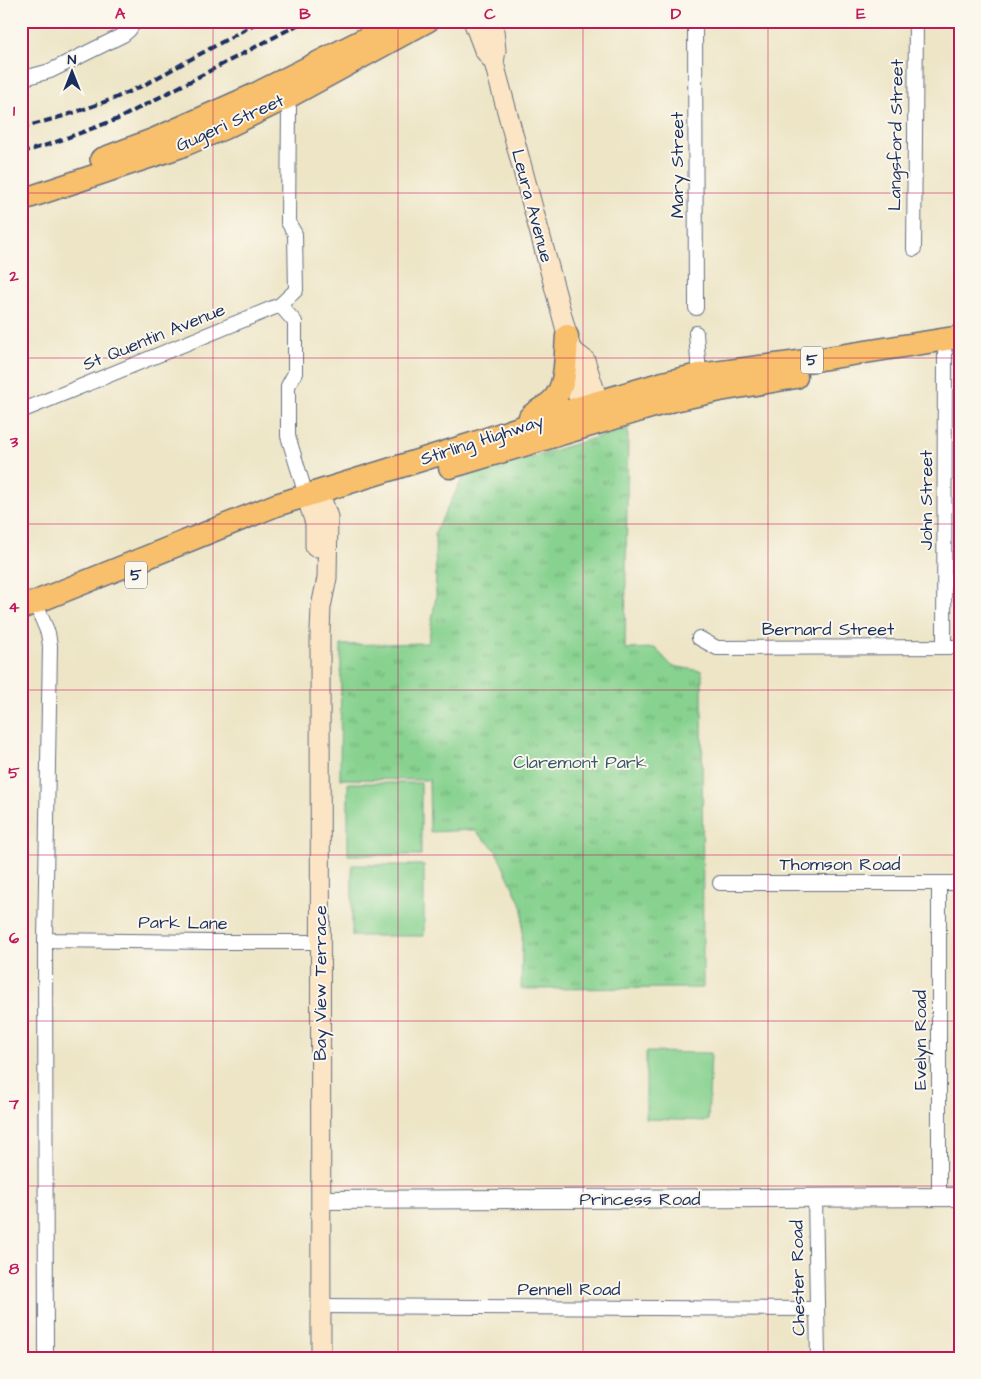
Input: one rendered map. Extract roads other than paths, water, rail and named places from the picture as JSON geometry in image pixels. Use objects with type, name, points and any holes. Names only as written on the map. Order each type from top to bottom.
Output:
[{"type":"highway","points":[[523,426],[536,411],[553,400],[560,390],[569,342]]},
{"type":"highway","name":"Stirling Highway","points":[[315,500],[523,426],[674,400],[955,347]]},
{"type":"highway","name":"Stirling Highway","points":[[29,611],[276,505],[315,500],[593,414],[664,383],[699,375],[955,347]]},
{"type":"main road","name":"Gugeri Street","points":[[21,200],[180,147],[223,129],[284,90],[401,21]]},
{"type":"main road","name":"Gugeri Street","points":[[21,185],[88,164],[284,90],[428,21]]},
{"type":"main road","name":"Leura Avenue","points":[[473,21],[484,50],[494,63],[569,342],[570,365],[593,414]]},
{"type":"main road","name":"Leura Avenue","points":[[493,21],[496,50],[494,63]]},
{"type":"main road","name":"Bay View Terrace","points":[[315,500],[315,579],[321,607],[321,1358]]},
{"type":"street","points":[[21,79],[50,71],[123,35],[135,21]]},
{"type":"street","name":"Mary Street","points":[[695,21],[696,308]]},
{"type":"street","name":"Langsford Street","points":[[914,249],[916,21]]},
{"type":"street","name":"St Quentin Avenue","points":[[21,411],[280,305],[296,290],[295,234],[288,222],[289,108],[284,90]]},
{"type":"street","name":"Bay View Terrace","points":[[280,305],[295,322],[295,373],[288,386],[288,436],[315,500]]},
{"type":"street","points":[[696,333],[699,375]]},
{"type":"street","name":"John Street","points":[[944,647],[955,347]]},
{"type":"street","points":[[29,611],[48,633],[50,646],[45,940],[46,1358]]},
{"type":"street","name":"Bernard Street","points":[[699,638],[717,648],[960,647]]},
{"type":"street","name":"Thomson Road","points":[[720,883],[960,883]]},
{"type":"street","name":"Evelyn Road","points":[[939,883],[939,1197]]},
{"type":"street","name":"Park Lane","points":[[45,940],[320,942]]},
{"type":"street","name":"Chester Road","points":[[815,1197],[818,1358]]},
{"type":"street","name":"Princess Road","points":[[321,1200],[960,1197]]},
{"type":"street","name":"Pennell Road","points":[[321,1306],[817,1309]]},
{"type":"railway","points":[[21,128],[113,99],[144,85],[260,21]]},
{"type":"railway","points":[[21,153],[118,119],[305,21]]},
{"type":"park label","name":"Claremont Park","points":[[580,762]]}]
